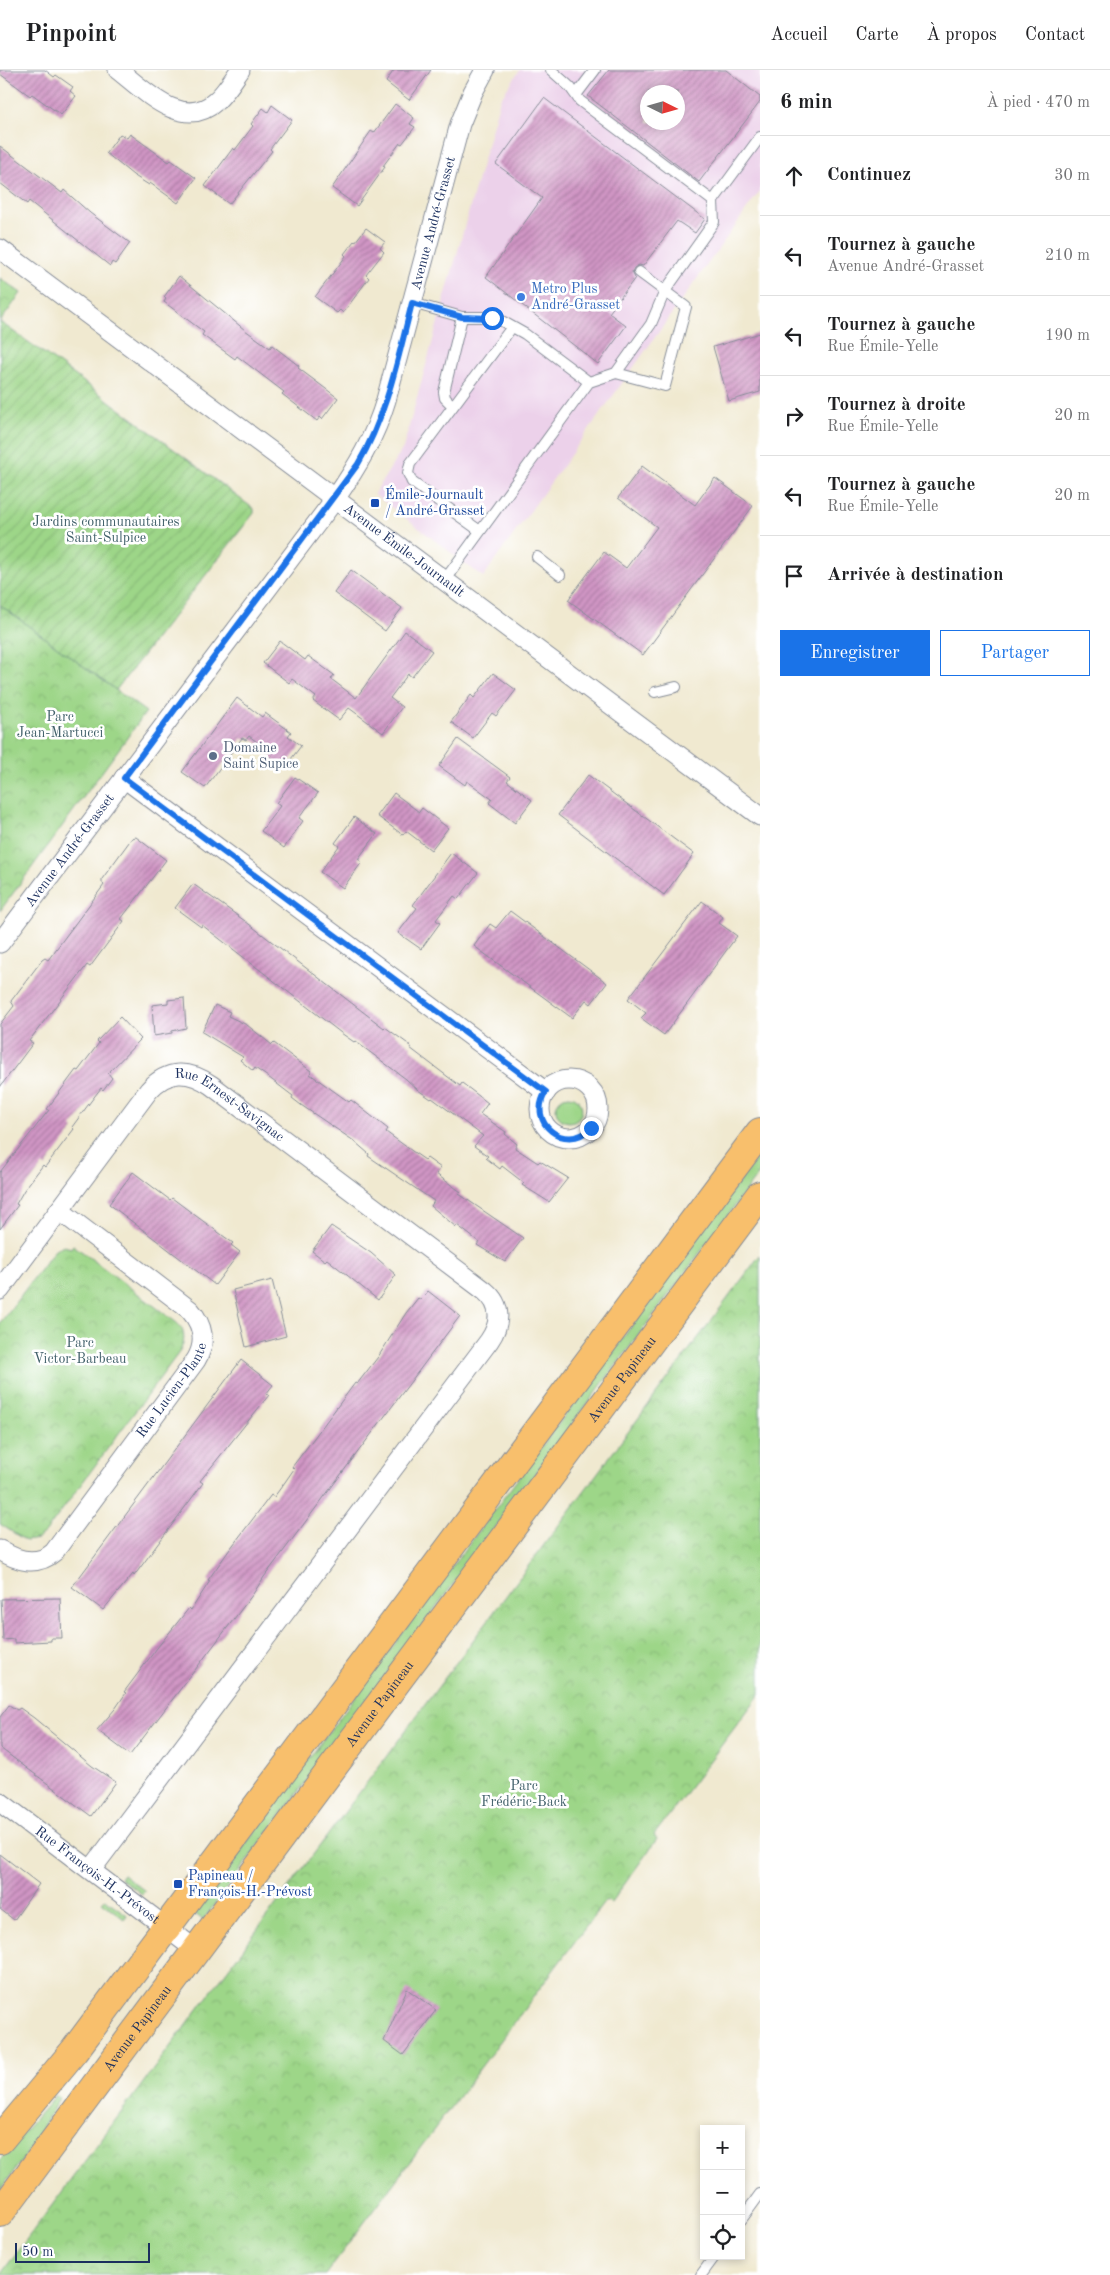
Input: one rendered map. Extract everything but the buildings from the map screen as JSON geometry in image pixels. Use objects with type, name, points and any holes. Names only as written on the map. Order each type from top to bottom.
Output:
[{"type":"main road","points":[[0,2140],[57,2073],[760,1132]]},
{"type":"main road","name":"Avenue Papineau","points":[[0,2213],[760,1195]]},
{"type":"street","points":[[118,70],[170,108],[188,112],[201,110],[212,105],[240,70]]},
{"type":"street","name":"Avenue André-Grasset","points":[[0,943],[335,498],[358,464],[377,427],[460,124],[473,92],[485,70]]},
{"type":"street","name":"Avenue Émile-Journault","points":[[0,249],[760,816]]},
{"type":"street","points":[[124,778],[546,1092]]},
{"type":"street","name":"Rue Ernest-Savignac","points":[[0,1290],[154,1084],[170,1075],[188,1074],[211,1085],[485,1291],[493,1298],[499,1313],[498,1325],[489,1341],[91,1870]]},
{"type":"street","name":"Rue Lucien-Plante","points":[[0,1550],[13,1558],[27,1562],[45,1558],[54,1552],[196,1360],[203,1343],[200,1324],[190,1310],[59,1210]]},
{"type":"street","name":"Rue François-H.-Prévost","points":[[0,1802],[196,1950]]},
{"type":"lane","points":[[551,70],[576,95],[580,102],[713,201]]},
{"type":"lane","points":[[576,95],[595,70]]},
{"type":"lane","points":[[616,373],[651,324],[664,290],[714,222],[713,201],[760,137]]},
{"type":"lane","points":[[444,581],[589,382],[616,373],[665,386],[686,307],[639,272]]},
{"type":"lane","points":[[412,303],[462,317],[492,318],[512,327],[589,382]]},
{"type":"lane","points":[[453,406],[445,398],[444,392],[462,317]]},
{"type":"lane","points":[[480,531],[417,486],[408,473],[410,464],[512,327]]},
{"type":"lane","points":[[537,557],[560,575]]},
{"type":"lane","points":[[655,692],[676,687]]},
{"type":"lane","points":[[745,2215],[760,2194]]},
{"type":"lane","points":[[701,2275],[711,2260]]},
{"type":"shaded area","points":[[520,70],[760,70],[760,191],[483,577],[374,494],[403,448],[500,99]]},
{"type":"green space","points":[[0,278],[21,293],[0,322]]},
{"type":"green space","name":"Jardins communautaires Saint-Sulpice","points":[[0,322],[61,365],[254,509],[254,513],[116,690],[0,605]]},
{"type":"green space","name":"Parc Jean-Martucci","points":[[0,605],[146,712],[0,911]]},
{"type":"green space","points":[[569,1096],[579,1099],[582,1109],[579,1119],[569,1122],[559,1119],[556,1109],[559,1099]]},
{"type":"green space","points":[[760,1154],[760,1172],[203,1920],[194,1913]]},
{"type":"green space","name":"Parc Victor-Barbeau","points":[[73,1245],[177,1323],[182,1329],[184,1340],[180,1351],[45,1533],[37,1539],[26,1541],[0,1524],[0,1323],[55,1250],[64,1246],[71,1248]]},
{"type":"green space","name":"Parc Frédéric-Back","points":[[760,1255],[760,1694],[654,1835],[657,1839],[611,1903],[606,1900],[325,2275],[0,2275]]},
{"type":"green space","points":[[123,1874],[145,1891],[142,1894],[120,1878]]},
{"type":"green space","points":[[105,1899],[127,1915],[124,1919],[102,1902]]},
{"type":"green space","points":[[56,2095],[59,2098],[31,2148],[0,2190],[0,2160]]},
{"type":"place","name":"Metro Plus André-Grasset","points":[[521,297]]},
{"type":"place","name":"Émile-Journault / André-Grasset","points":[[375,503]]},
{"type":"place","name":"Domaine Saint Supice","points":[[213,756]]},
{"type":"place","name":"Papineau / François-H.-Prévost","points":[[178,1884]]},
{"type":"route","points":[[492,318],[479,316],[462,317],[412,303],[382,415],[372,440],[358,464],[335,498],[124,778],[546,1092],[541,1100],[541,1116],[544,1125],[555,1135],[570,1139],[584,1135],[591,1128]]}]
